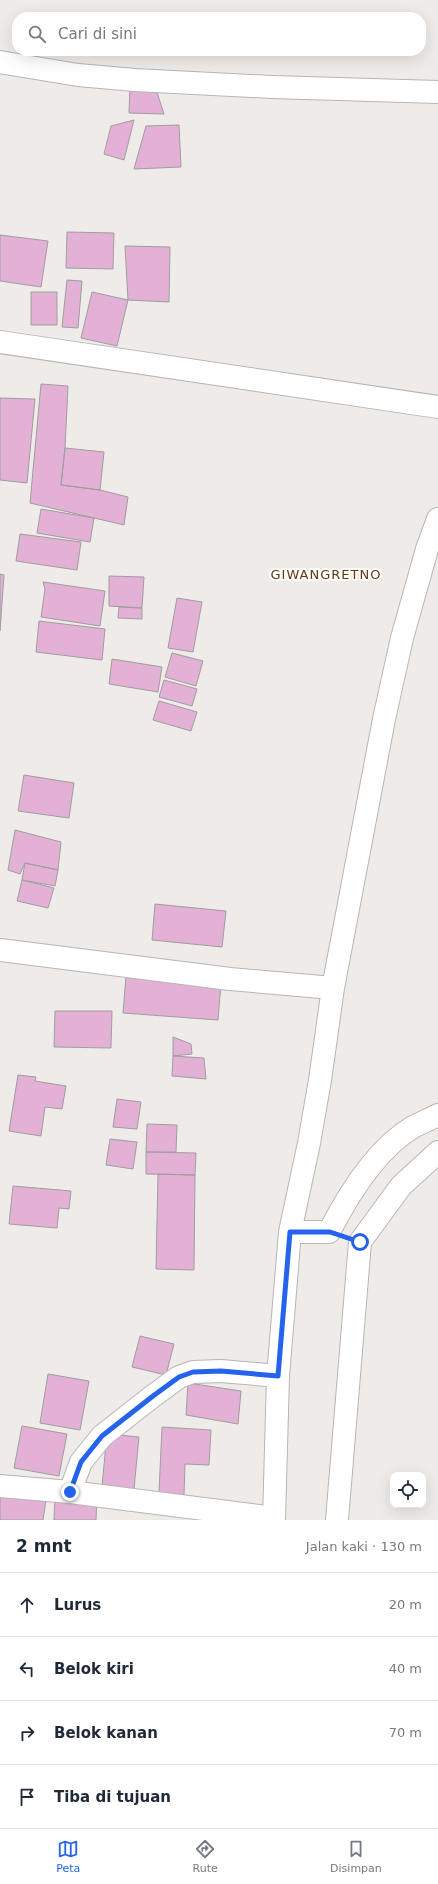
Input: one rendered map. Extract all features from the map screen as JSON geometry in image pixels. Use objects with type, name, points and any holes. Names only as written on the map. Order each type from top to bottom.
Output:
[{"type":"street","points":[[0,62],[78,75],[135,80],[272,87],[438,92]]},
{"type":"street","points":[[0,342],[438,407]]},
{"type":"street","points":[[0,1486],[70,1492],[274,1519],[278,1376],[290,1232],[319,1088],[333,988],[384,719],[402,638],[427,549],[438,519]]},
{"type":"street","points":[[0,950],[230,979],[333,988]]},
{"type":"street","points":[[330,1232],[344,1205],[365,1174],[391,1145],[413,1127],[438,1115]]},
{"type":"street","points":[[413,1127],[438,1148]]},
{"type":"street","points":[[337,1520],[360,1242],[401,1186],[438,1152]]},
{"type":"street","points":[[290,1232],[330,1232],[360,1242]]},
{"type":"street","points":[[70,1492],[81,1462],[102,1436],[179,1377],[193,1372],[221,1371],[278,1376]]},
{"type":"building","points":[[130,88],[156,89],[164,114],[129,113]]},
{"type":"building","points":[[134,120],[124,160],[104,154],[111,126]]},
{"type":"building","points":[[179,125],[181,167],[134,169],[146,126]]},
{"type":"building","points":[[67,232],[114,233],[113,269],[66,268]]},
{"type":"building","points":[[0,235],[48,241],[41,287],[0,281]]},
{"type":"building","points":[[125,246],[170,247],[169,302],[128,300]]},
{"type":"building","points":[[67,280],[82,281],[78,328],[62,327]]},
{"type":"building","points":[[31,292],[57,292],[57,325],[31,325]]},
{"type":"building","points":[[92,292],[128,300],[117,346],[81,338]]},
{"type":"building","points":[[41,384],[68,386],[65,448],[61,485],[100,490],[128,497],[124,525],[30,503]]},
{"type":"building","points":[[0,398],[35,399],[27,483],[0,480]]},
{"type":"building","points":[[65,448],[104,452],[100,490],[61,485]]},
{"type":"building","points":[[41,509],[94,518],[90,542],[37,533]]},
{"type":"building","points":[[20,534],[81,542],[77,570],[16,561]]},
{"type":"building","points":[[0,574],[4,575],[0,631]]},
{"type":"building","points":[[109,576],[144,577],[142,608],[109,606]]},
{"type":"building","points":[[43,582],[105,591],[100,626],[41,617],[45,589]]},
{"type":"building","points":[[177,598],[202,602],[193,652],[168,648]]},
{"type":"building","points":[[119,607],[142,608],[142,619],[118,618]]},
{"type":"building","points":[[39,621],[105,629],[102,660],[36,652]]},
{"type":"building","points":[[172,653],[203,661],[196,686],[165,677]]},
{"type":"building","points":[[112,659],[162,667],[158,692],[109,684]]},
{"type":"building","points":[[164,680],[197,689],[192,706],[159,697]]},
{"type":"building","points":[[159,701],[197,712],[191,731],[153,720]]},
{"type":"building","points":[[24,775],[74,783],[69,818],[18,811]]},
{"type":"building","points":[[15,830],[61,842],[58,870],[25,863],[20,874],[8,870]]},
{"type":"building","points":[[25,863],[58,870],[55,886],[22,880]]},
{"type":"building","points":[[22,880],[54,888],[48,908],[17,901]]},
{"type":"building","points":[[155,904],[226,911],[222,947],[152,940]]},
{"type":"building","points":[[126,976],[221,983],[218,1020],[123,1013]]},
{"type":"building","points":[[55,1011],[112,1011],[111,1048],[54,1047]]},
{"type":"building","points":[[173,1037],[191,1044],[192,1054],[173,1056]]},
{"type":"building","points":[[173,1056],[204,1058],[206,1079],[172,1076]]},
{"type":"building","points":[[18,1075],[36,1077],[35,1081],[66,1086],[62,1109],[45,1107],[41,1136],[9,1131]]},
{"type":"building","points":[[117,1099],[141,1102],[137,1129],[113,1127]]},
{"type":"building","points":[[147,1124],[177,1125],[176,1152],[146,1152]]},
{"type":"building","points":[[110,1139],[137,1142],[133,1169],[106,1165]]},
{"type":"building","points":[[146,1152],[196,1153],[195,1175],[146,1174]]},
{"type":"building","points":[[158,1174],[195,1175],[194,1270],[156,1269]]},
{"type":"building","points":[[13,1186],[71,1191],[69,1209],[59,1208],[57,1228],[9,1224]]},
{"type":"building","points":[[140,1336],[174,1344],[166,1375],[132,1367]]},
{"type":"building","points":[[48,1374],[89,1381],[80,1430],[40,1423]]},
{"type":"building","points":[[188,1383],[241,1391],[238,1424],[186,1415]]},
{"type":"building","points":[[22,1426],[67,1434],[59,1476],[14,1468]]},
{"type":"building","points":[[162,1427],[211,1430],[209,1465],[185,1464],[184,1495],[159,1493]]},
{"type":"building","points":[[107,1434],[139,1437],[134,1489],[102,1486]]},
{"type":"building","points":[[0,1492],[46,1500],[43,1520],[0,1520]]},
{"type":"building","points":[[55,1495],[97,1497],[96,1520],[54,1520]]},
{"type":"district","name":"GIWANGRETNO","points":[[326,574]]},
{"type":"route","points":[[70,1492],[81,1462],[89,1450],[102,1436],[179,1377],[193,1372],[221,1371],[278,1376],[290,1232],[330,1232],[360,1242]]}]
